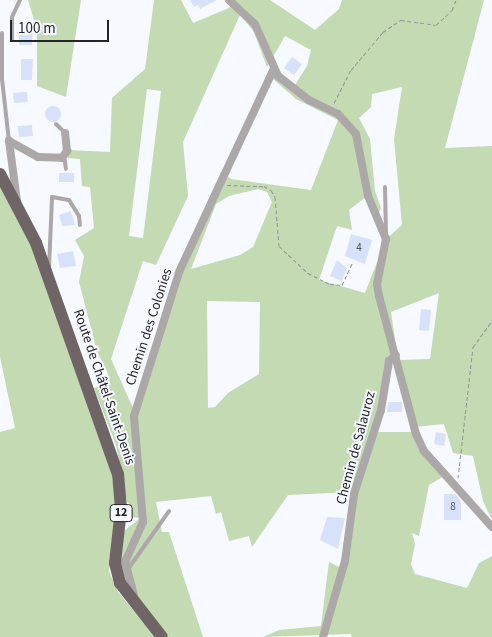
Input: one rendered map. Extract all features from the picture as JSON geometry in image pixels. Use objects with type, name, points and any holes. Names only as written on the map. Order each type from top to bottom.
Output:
[{"type":"main road","name":"Route de Châtel-Saint-Denis","points":[[0,174],[18,201],[49,277],[118,474],[121,508],[115,563],[120,583],[133,604],[162,637]]},
{"type":"street","points":[[229,0],[255,24],[273,70],[309,100],[348,122],[356,134],[368,196],[386,239],[377,284],[419,441],[492,527]]},
{"type":"street","name":"Chemin des Colonies","points":[[126,574],[125,562],[144,522],[134,416],[179,272],[273,70]]},
{"type":"street","points":[[9,141],[47,159],[64,155],[64,133]]},
{"type":"street","points":[[9,141],[18,201]]},
{"type":"street","name":"Chemin de Salauroz","points":[[323,637],[345,561],[354,494],[381,410],[389,361],[396,355]]},
{"type":"street","points":[[126,574],[135,599],[133,604]]},
{"type":"lane","points":[[12,40],[12,17],[20,0]]},
{"type":"lane","points":[[2,33],[2,79],[9,141]]},
{"type":"lane","points":[[56,124],[64,133]]},
{"type":"lane","points":[[64,155],[66,169]]},
{"type":"lane","points":[[385,187],[386,239]]},
{"type":"lane","points":[[49,277],[52,197],[59,195],[69,200],[79,216],[80,225]]},
{"type":"lane","points":[[126,574],[169,511]]},
{"type":"path","points":[[329,110],[352,70],[383,32],[401,20],[436,25],[452,10],[456,0]]},
{"type":"path","points":[[219,184],[264,186],[271,190],[275,197],[279,246],[308,273],[330,284],[342,284],[353,261]]},
{"type":"path","points":[[456,485],[473,347],[492,321]]},
{"type":"green space","points":[[28,0],[81,0],[66,97],[37,86],[37,30]]},
{"type":"green space","points":[[154,0],[181,0],[193,23],[229,8],[234,0],[270,0],[315,30],[339,9],[342,0],[484,0],[445,148],[492,146],[492,520],[483,501],[473,456],[453,453],[444,424],[414,427],[392,359],[378,432],[413,432],[417,445],[444,476],[429,485],[419,536],[412,533],[415,544],[411,564],[415,574],[467,588],[479,563],[492,556],[492,637],[352,637],[351,634],[263,637],[279,630],[321,626],[329,562],[341,568],[352,492],[288,495],[252,547],[249,536],[229,541],[221,512],[216,514],[211,496],[156,502],[162,532],[169,532],[203,637],[169,637],[126,587],[120,567],[123,532],[140,518],[131,517],[133,507],[127,502],[116,445],[94,388],[103,385],[108,374],[97,351],[79,282],[84,256],[75,240],[94,228],[90,187],[82,186],[80,159],[68,158],[68,150],[110,152],[112,98],[145,69]],"holes":[[[240,15],[254,32],[267,67],[285,36],[311,50],[307,66],[293,88],[278,76],[273,79],[296,99],[338,120],[311,190],[231,179],[221,172],[177,268],[133,408],[111,359],[143,261],[156,265],[188,196],[183,142]],[[402,87],[394,139],[402,225],[386,239],[365,293],[319,280],[337,226],[352,230],[349,210],[367,196],[376,218],[381,208],[375,191],[370,139],[359,118],[371,107],[372,94]],[[147,89],[161,91],[143,238],[129,236]],[[258,189],[267,192],[272,202],[253,247],[240,255],[191,269],[216,204],[229,196]],[[439,293],[430,359],[398,360],[391,312]],[[207,301],[260,302],[259,374],[228,393],[215,407],[208,408]]]},
{"type":"green space","points":[[0,183],[23,222],[110,462],[117,512],[109,571],[118,592],[156,637],[0,637],[0,432],[15,428],[0,357]]},
{"type":"building","points":[[190,0],[217,0],[200,9],[198,5],[194,7]]},
{"type":"building","points":[[19,29],[33,29],[32,45],[19,45]]},
{"type":"building","points":[[292,57],[302,64],[294,75],[284,68]]},
{"type":"building","points":[[21,59],[33,59],[32,80],[21,80]]},
{"type":"building","points":[[27,92],[28,102],[14,103],[13,93]]},
{"type":"building","points":[[53,106],[59,108],[61,114],[59,120],[53,122],[47,120],[45,114],[47,108]]},
{"type":"building","points":[[32,125],[33,136],[19,137],[18,126]]},
{"type":"building","points":[[59,173],[74,173],[74,182],[59,182]]},
{"type":"building","points":[[71,211],[75,225],[62,226],[59,215]]},
{"type":"building","points":[[351,234],[372,240],[365,264],[345,256]]},
{"type":"building","points":[[73,251],[76,266],[60,268],[57,254]]},
{"type":"building","points":[[337,260],[347,268],[342,281],[330,276]]},
{"type":"building","points":[[421,309],[431,310],[429,331],[419,330]]},
{"type":"building","points":[[388,402],[402,402],[402,412],[387,412]]},
{"type":"building","points":[[436,432],[446,434],[444,446],[434,444]]},
{"type":"building","points":[[444,494],[455,494],[461,501],[461,520],[444,520]]},
{"type":"building","points":[[327,517],[345,518],[338,549],[320,540]]}]
